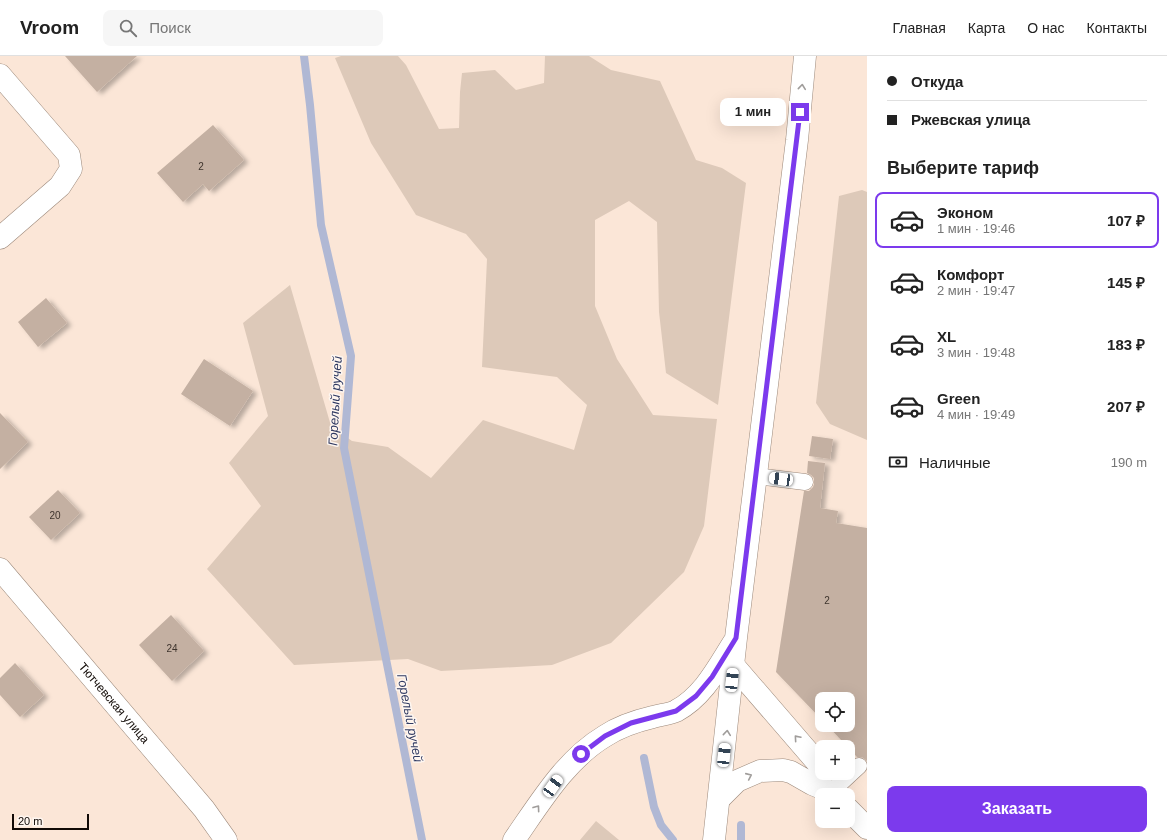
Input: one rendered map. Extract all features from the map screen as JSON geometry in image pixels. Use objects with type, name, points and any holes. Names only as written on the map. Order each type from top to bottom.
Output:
[{"type":"main road","points":[[714,840],[736,638],[806,56]]},
{"type":"main road","points":[[0,75],[69,155],[71,169],[60,186],[0,238]]},
{"type":"main road","name":"Тютчевская улица","points":[[0,569],[204,809],[226,840]]},
{"type":"main road","points":[[514,840],[561,775],[581,754],[605,736],[631,723],[676,711],[696,696],[712,677],[736,638]]},
{"type":"main road","points":[[734,666],[815,760]]},
{"type":"main road","points":[[719,799],[737,781],[760,771],[783,770],[791,772],[812,784],[830,787]]},
{"type":"main road","points":[[855,816],[867,828]]},
{"type":"lane","points":[[756,476],[805,482]]},
{"type":"lane","points":[[830,787],[859,766]]},
{"type":"shaded area","points":[[341,56],[398,56],[406,65],[439,129],[459,128],[462,73],[495,70],[516,90],[544,83],[545,56],[589,56],[611,70],[660,81],[696,160],[722,168],[746,183],[718,405],[666,373],[659,312],[657,222],[629,201],[595,220],[595,306],[617,359],[653,415],[717,419],[704,526],[684,572],[611,643],[552,665],[441,671],[408,659],[294,665],[207,569],[261,506],[229,463],[268,416],[243,323],[290,285],[331,426],[352,441],[388,447],[431,478],[483,420],[574,450],[587,405],[557,377],[482,367],[487,259],[466,234],[416,215],[371,143],[335,58]]},
{"type":"shaded area","points":[[862,190],[867,192],[867,440],[830,424],[816,403],[839,196]]},
{"type":"shaded area","points":[[596,821],[619,840],[580,840]]},
{"type":"building","points":[[65,56],[137,56],[97,92]]},
{"type":"building","points":[[213,125],[244,160],[209,191],[203,184],[183,202],[157,173]]},
{"type":"building","points":[[46,298],[67,323],[38,347],[18,322]]},
{"type":"building","points":[[204,359],[253,391],[230,426],[181,394]]},
{"type":"building","points":[[0,413],[28,442],[0,469]]},
{"type":"building","points":[[812,436],[833,439],[830,459],[809,456]]},
{"type":"building","points":[[808,461],[825,463],[820,508],[838,511],[836,523],[867,528],[867,761],[862,757],[857,757],[855,755],[855,740],[841,740],[834,732],[855,732],[855,692],[815,692],[815,713],[776,672],[804,491],[809,491],[814,484],[814,478],[807,473]]},
{"type":"building","points":[[58,490],[80,513],[51,540],[29,517]]},
{"type":"building","points":[[171,615],[204,651],[172,681],[139,645]]},
{"type":"building","points":[[15,663],[44,695],[20,717],[0,695],[0,678]]},
{"type":"waterway","name":"Горелый ручей","points":[[304,56],[321,225],[351,356],[344,448],[422,840]]},
{"type":"waterway","points":[[644,758],[654,807],[661,825],[673,840]]},
{"type":"waterway","points":[[741,825],[741,840]]},
{"type":"route","points":[[581,754],[605,736],[631,723],[676,711],[696,696],[712,677],[736,638],[800,112]]}]
